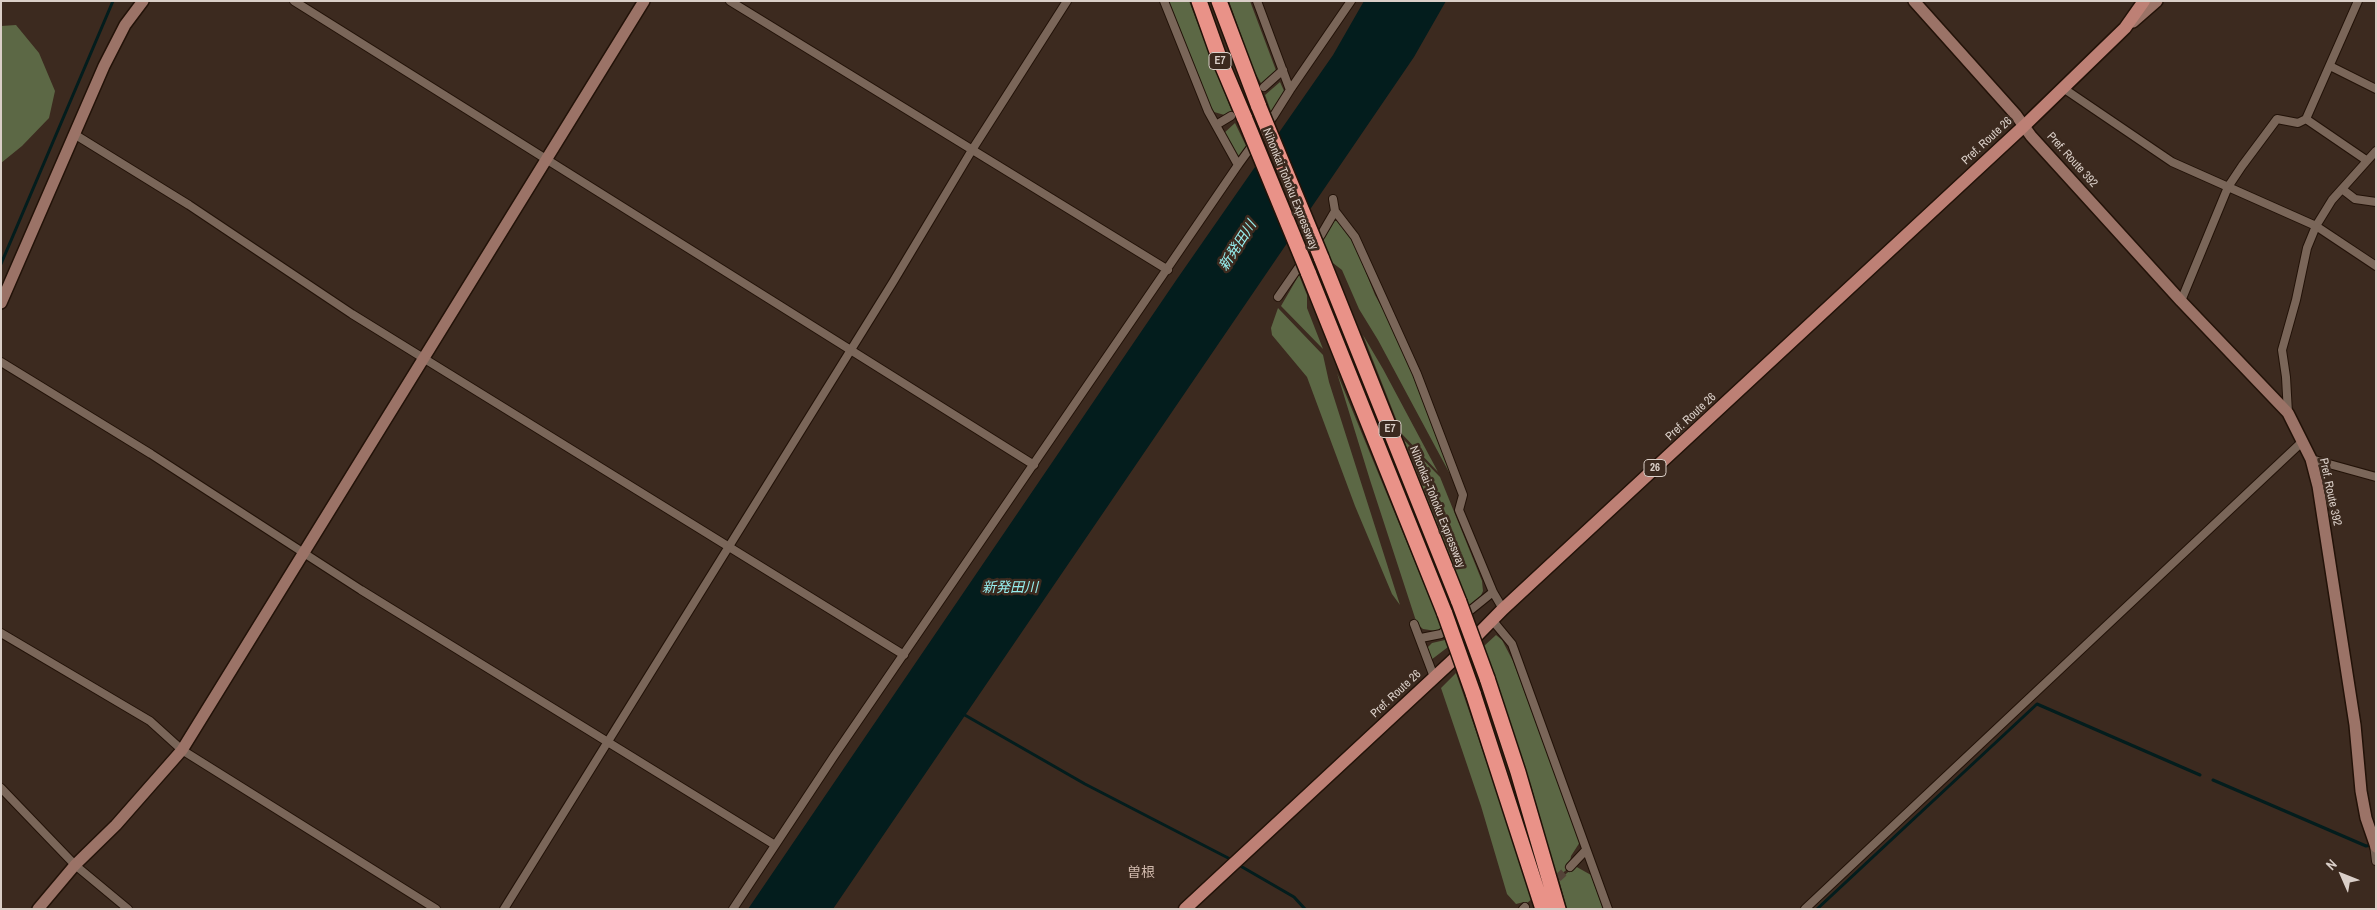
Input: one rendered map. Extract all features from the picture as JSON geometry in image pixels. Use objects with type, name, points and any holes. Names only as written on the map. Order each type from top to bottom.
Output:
[{"type":"highway","name":"E7","points":[[1199,1],[1238,117]]},
{"type":"highway","name":"Nihonkai Tohoku Expressway","points":[[1219,1],[1259,108],[1321,257]]},
{"type":"highway","name":"Nihonkai Tohoku Expressway","points":[[1238,117],[1308,272],[1445,614],[1473,693],[1543,909]]},
{"type":"highway","name":"Nihonkai-Tohoku Expressway","points":[[1321,257],[1487,678],[1521,781],[1558,909]]},
{"type":"main road","name":"Pref. Route 26","points":[[1185,909],[1434,677],[1493,621],[1503,609],[2024,126],[2126,28],[2144,1]]},
{"type":"street","points":[[1,303],[104,66],[126,25],[143,1]]},
{"type":"street","points":[[294,1],[1034,465]]},
{"type":"street","points":[[38,909],[74,865],[116,825],[182,750],[644,1]]},
{"type":"street","points":[[730,1],[1168,270]]},
{"type":"street","points":[[504,909],[972,150],[1067,1]]},
{"type":"street","points":[[1164,1],[1208,111],[1238,166]]},
{"type":"street","points":[[1257,1],[1290,90]]},
{"type":"street","points":[[733,909],[904,655],[1351,1]]},
{"type":"street","name":"Pref. Route 392","points":[[1914,1],[2181,301],[2288,413],[2311,460],[2318,486],[2346,666],[2363,800],[2375,846]]},
{"type":"street","points":[[2126,28],[2158,1]]},
{"type":"street","points":[[2181,301],[2228,188],[2261,139],[2278,119],[2298,123],[2306,119],[2358,1]]},
{"type":"street","points":[[2330,66],[2376,89]]},
{"type":"street","points":[[1264,88],[1282,70]]},
{"type":"street","points":[[2063,88],[2172,162],[2316,226],[2376,266]]},
{"type":"street","points":[[1216,125],[1238,117]]},
{"type":"street","points":[[2306,119],[2366,160]]},
{"type":"street","points":[[74,134],[188,205],[424,358],[904,655]]},
{"type":"street","points":[[2288,413],[2282,350],[2296,300],[2301,268],[2316,226],[2342,189],[2376,151]]},
{"type":"street","points":[[2342,189],[2355,199],[2376,202]]},
{"type":"street","points":[[1333,199],[1335,210],[1355,237],[1417,374],[1463,495],[1459,510],[1493,592],[1503,609]]},
{"type":"street","points":[[1278,297],[1321,235],[1335,210]]},
{"type":"street","points":[[1,362],[151,454],[303,554],[775,845]]},
{"type":"street","points":[[1805,909],[2303,441]]},
{"type":"street","points":[[2311,460],[2376,477]]},
{"type":"street","points":[[1421,638],[1441,634],[1493,592]]},
{"type":"street","points":[[1493,621],[1512,644],[1608,909]]},
{"type":"street","points":[[1414,624],[1421,638],[1434,677]]},
{"type":"street","points":[[1,633],[150,721],[182,750],[436,909]]},
{"type":"street","points":[[1,788],[74,865],[128,909]]},
{"type":"street","points":[[2375,846],[2376,861]]},
{"type":"street","points":[[1570,867],[1586,850]]},
{"type":"green space","points":[[1167,1],[1189,1],[1232,112],[1228,116],[1214,112],[1210,107]]},
{"type":"green space","points":[[1229,1],[1250,1],[1277,73],[1262,85],[1253,69]]},
{"type":"green space","points":[[16,25],[39,53],[55,91],[49,118],[22,146],[1,163],[1,26]]},
{"type":"green space","points":[[1280,82],[1285,93],[1272,114],[1265,95]]},
{"type":"green space","points":[[1235,123],[1248,150],[1238,158],[1230,150],[1223,134]]},
{"type":"green space","points":[[1334,221],[1338,221],[1342,225],[1353,240],[1375,295],[1396,333],[1458,489],[1378,340],[1359,309],[1342,270],[1329,260],[1323,240]]},
{"type":"green space","points":[[1299,275],[1307,295],[1307,308],[1323,349],[1281,306]]},
{"type":"green space","points":[[1278,308],[1323,355],[1329,382],[1400,605],[1392,594],[1355,506],[1307,377],[1272,335],[1271,328]]},
{"type":"green space","points":[[1363,335],[1383,369],[1438,472],[1402,434]]},
{"type":"green space","points":[[1337,373],[1442,628],[1436,631],[1423,629],[1417,624]]},
{"type":"green space","points":[[1404,440],[1440,477],[1482,581],[1483,591],[1479,600],[1469,608]]},
{"type":"green space","points":[[1496,635],[1502,640],[1513,661],[1580,842],[1571,856],[1570,862],[1573,864],[1557,878],[1532,789],[1484,646]]},
{"type":"green space","points":[[1445,640],[1448,647],[1431,660],[1426,650],[1428,647],[1432,643]]},
{"type":"green space","points":[[1456,673],[1533,898],[1521,908],[1524,902],[1516,904],[1507,894],[1481,806],[1441,688]]},
{"type":"green space","points":[[1575,866],[1591,875],[1603,909],[1567,909],[1559,880]]},
{"type":"water","name":"新発田川","points":[[1364,1],[1446,1],[1414,57],[833,909],[748,909],[1177,279],[1333,55]]},
{"type":"waterway","points":[[1,264],[113,1]]},
{"type":"waterway","points":[[1817,909],[2037,704],[2200,775]]},
{"type":"waterway","points":[[963,714],[1085,784],[1232,860]]},
{"type":"waterway","points":[[2213,780],[2366,846],[2373,845]]},
{"type":"waterway","points":[[1237,864],[1294,897],[1305,909]]},
{"type":"tunnel","points":[[1549,886],[1570,867]]},
{"type":"district","name":"曽根","points":[[1141,873]]}]
